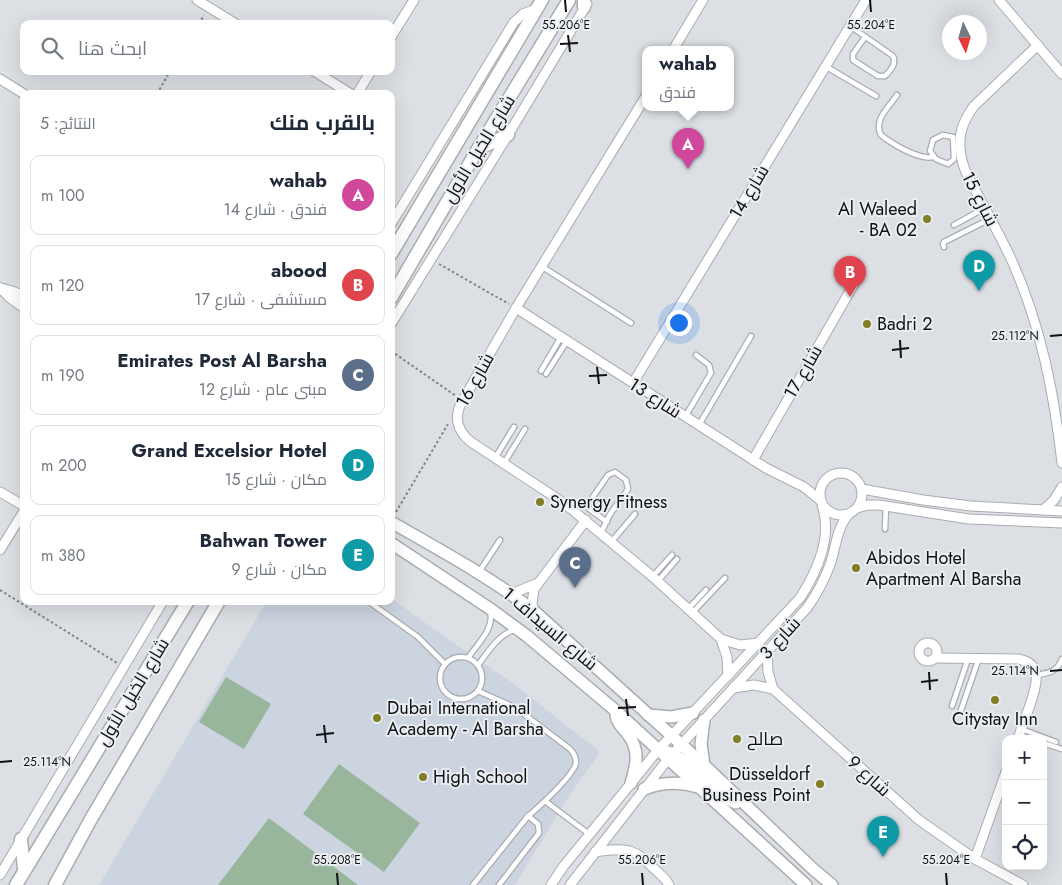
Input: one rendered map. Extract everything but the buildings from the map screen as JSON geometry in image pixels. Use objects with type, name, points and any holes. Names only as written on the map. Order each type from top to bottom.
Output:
[{"type":"main road","name":"شارع الخيل الأول","points":[[395,291],[478,149],[569,0]]},
{"type":"main road","name":"شارع الخيل الأول","points":[[395,247],[540,4]]},
{"type":"main road","points":[[478,149],[508,135]]},
{"type":"main road","name":"شارع الخيل الأول","points":[[16,885],[186,605]]},
{"type":"main road","name":"شارع الخيل الأول","points":[[55,885],[91,819],[217,605]]},
{"type":"main road","points":[[21,839],[24,869]]},
{"type":"street","points":[[197,0],[230,20]]},
{"type":"street","points":[[395,31],[414,0]]},
{"type":"street","points":[[675,46],[703,0]]},
{"type":"street","name":"شارع 14","points":[[633,383],[866,0]]},
{"type":"street","points":[[999,0],[1062,74]]},
{"type":"street","points":[[395,318],[508,135],[586,2]]},
{"type":"street","points":[[395,217],[514,22],[540,4]]},
{"type":"street","name":"شارع 15","points":[[1038,44],[974,106],[956,138],[964,169],[1021,282],[1038,329],[1050,378],[1062,463]]},
{"type":"street","points":[[320,75],[345,90]]},
{"type":"street","points":[[359,90],[369,75]]},
{"type":"street","points":[[0,79],[20,92]]},
{"type":"street","name":"شارع 16","points":[[642,102],[516,308],[458,407],[457,415],[460,431],[471,442],[558,499],[586,520],[721,639]]},
{"type":"street","name":"شارع 17","points":[[752,460],[854,284]]},
{"type":"street","points":[[0,288],[20,294]]},
{"type":"street","points":[[0,288],[20,305]]},
{"type":"street","name":"شارع 13","points":[[516,308],[752,460],[810,490],[821,502]]},
{"type":"street","points":[[858,508],[862,499],[862,489],[856,479],[845,473],[833,474],[824,482],[821,487],[821,502],[831,513],[837,515],[849,514],[858,508],[868,505],[969,519],[1062,523]]},
{"type":"street","points":[[797,484],[824,482]]},
{"type":"street","points":[[1044,510],[1054,500],[1062,487]]},
{"type":"street","points":[[862,489],[947,503],[1062,511]]},
{"type":"street","points":[[0,492],[20,504]]},
{"type":"street","name":"شارع 3","points":[[664,743],[800,598],[812,578],[826,534],[826,519],[821,502]]},
{"type":"street","name":"شارع 3","points":[[681,745],[807,608],[820,589],[830,565],[840,528],[849,514]]},
{"type":"street","points":[[0,550],[20,518]]},
{"type":"street","name":"شارع السيداف 1","points":[[395,518],[534,611],[648,715],[670,756],[700,788],[806,885]]},
{"type":"street","points":[[534,611],[532,597],[538,583],[586,520]]},
{"type":"street","name":"شارع السيداف 1","points":[[395,546],[489,608],[616,711],[664,743],[681,745],[832,885]]},
{"type":"street","points":[[511,594],[538,583]]},
{"type":"street","points":[[0,875],[161,605]]},
{"type":"street","points":[[721,639],[740,644],[759,643]]},
{"type":"street","points":[[721,639],[726,657],[728,676]]},
{"type":"street","points":[[733,688],[754,685],[773,689],[768,672],[767,652]]},
{"type":"street","points":[[935,658],[1023,660],[1032,666],[1037,675],[1035,690],[1019,734]]},
{"type":"street","name":"شارع 9","points":[[773,689],[907,810],[937,834],[975,859],[1023,885]]},
{"type":"street","points":[[551,885],[664,743],[616,702],[599,697]]},
{"type":"street","points":[[616,711],[618,722],[631,738],[637,752],[636,768],[632,783]]},
{"type":"street","points":[[648,715],[671,717],[693,712]]},
{"type":"street","points":[[704,720],[701,744],[704,765]]},
{"type":"street","points":[[570,885],[670,756],[681,745]]},
{"type":"street","points":[[670,756],[730,801],[744,804]]},
{"type":"street","points":[[975,859],[1003,780]]},
{"type":"street","points":[[644,789],[673,783],[700,788]]},
{"type":"street","points":[[595,852],[621,848],[629,850],[637,854],[670,885]]},
{"type":"lane","points":[[850,26],[894,58],[894,64],[885,76],[878,76],[853,60],[853,54],[865,37]]},
{"type":"lane","points":[[825,66],[876,96]]},
{"type":"lane","points":[[897,95],[879,120],[878,130],[881,135],[918,156],[925,158],[933,156]]},
{"type":"lane","points":[[685,111],[690,114]]},
{"type":"lane","points":[[942,134],[956,138],[954,159],[951,163],[945,164],[933,156],[930,147],[933,140],[942,134]]},
{"type":"lane","points":[[954,225],[985,208]]},
{"type":"lane","points":[[944,247],[942,244],[944,242],[990,219]]},
{"type":"lane","points":[[541,266],[631,323]]},
{"type":"lane","points":[[698,426],[751,336]]},
{"type":"lane","points":[[544,372],[564,339]]},
{"type":"lane","points":[[684,417],[711,373],[709,365],[696,355]]},
{"type":"lane","points":[[496,458],[514,427]]},
{"type":"lane","points":[[504,463],[525,429]]},
{"type":"lane","points":[[601,532],[606,522],[609,515],[628,489],[626,480],[615,472],[608,475],[588,504],[589,509],[606,522]]},
{"type":"lane","points":[[885,529],[886,506]]},
{"type":"lane","points":[[612,541],[635,514]]},
{"type":"lane","points":[[478,573],[500,540]]},
{"type":"lane","points":[[655,579],[672,555]]},
{"type":"lane","points":[[655,579],[677,559]]},
{"type":"lane","points":[[690,611],[725,578]]},
{"type":"lane","points":[[690,611],[706,590]]},
{"type":"lane","points":[[374,605],[418,637],[444,664]]},
{"type":"lane","points":[[468,658],[491,624],[492,618],[489,608]]},
{"type":"lane","points":[[478,665],[503,635],[517,629]]},
{"type":"lane","points":[[1037,675],[1054,671],[1058,668],[1062,656]]},
{"type":"lane","points":[[455,657],[468,658],[478,665],[482,678],[478,691],[467,698],[454,698],[443,690],[440,677],[444,664],[455,657]]},
{"type":"lane","points":[[952,706],[968,658]]},
{"type":"lane","points":[[961,710],[979,658]]},
{"type":"lane","points":[[473,885],[528,816],[546,801],[574,768],[576,758],[573,753],[516,708],[478,691]]},
{"type":"lane","points":[[1019,734],[1056,742]]},
{"type":"lane","points":[[1047,744],[1062,749]]},
{"type":"lane","points":[[546,801],[590,834]]},
{"type":"lane","points":[[499,885],[539,833],[538,824],[528,816]]},
{"type":"path","points":[[159,90],[168,75]]},
{"type":"path","points":[[431,259],[516,308]]},
{"type":"path","points":[[395,354],[462,400]]},
{"type":"path","points":[[395,515],[449,423]]},
{"type":"path","points":[[0,590],[20,602]]},
{"type":"path","points":[[24,605],[124,667]]},
{"type":"shaded area","name":"Dubai International Academy - Al Barsha","points":[[395,601],[514,684],[600,752],[567,799],[515,885],[99,885],[265,605],[395,605]]},
{"type":"green space","points":[[226,677],[271,704],[244,749],[199,722]]},
{"type":"green space","points":[[339,764],[420,823],[384,872],[303,814]]},
{"type":"green space","points":[[269,818],[358,885],[218,885]]},
{"type":"place","name":"wahab","points":[[688,169]]},
{"type":"place","name":"Al Waleed - BA 02","points":[[927,219]]},
{"type":"place","name":"Grand Excelsior Hotel","points":[[979,291]]},
{"type":"place","name":"abood","points":[[850,297]]},
{"type":"place","name":"Badri 2","points":[[867,324]]},
{"type":"place","name":"Synergy Fitness","points":[[540,502]]},
{"type":"place","name":"Abidos Hotel Apartment Al Barsha","points":[[856,568]]},
{"type":"place","name":"Emirates Post Al Barsha","points":[[575,588]]},
{"type":"place","name":"Citystay Inn","points":[[995,700]]},
{"type":"place","name":"Dubai International Academy - Al Barsha","points":[[377,718]]},
{"type":"place","name":"صالح","points":[[737,739]]},
{"type":"place","name":"High School","points":[[423,777]]},
{"type":"place","name":"Düsseldorf Business Point","points":[[820,784]]},
{"type":"place","name":"Bahwan Tower","points":[[883,857]]}]
